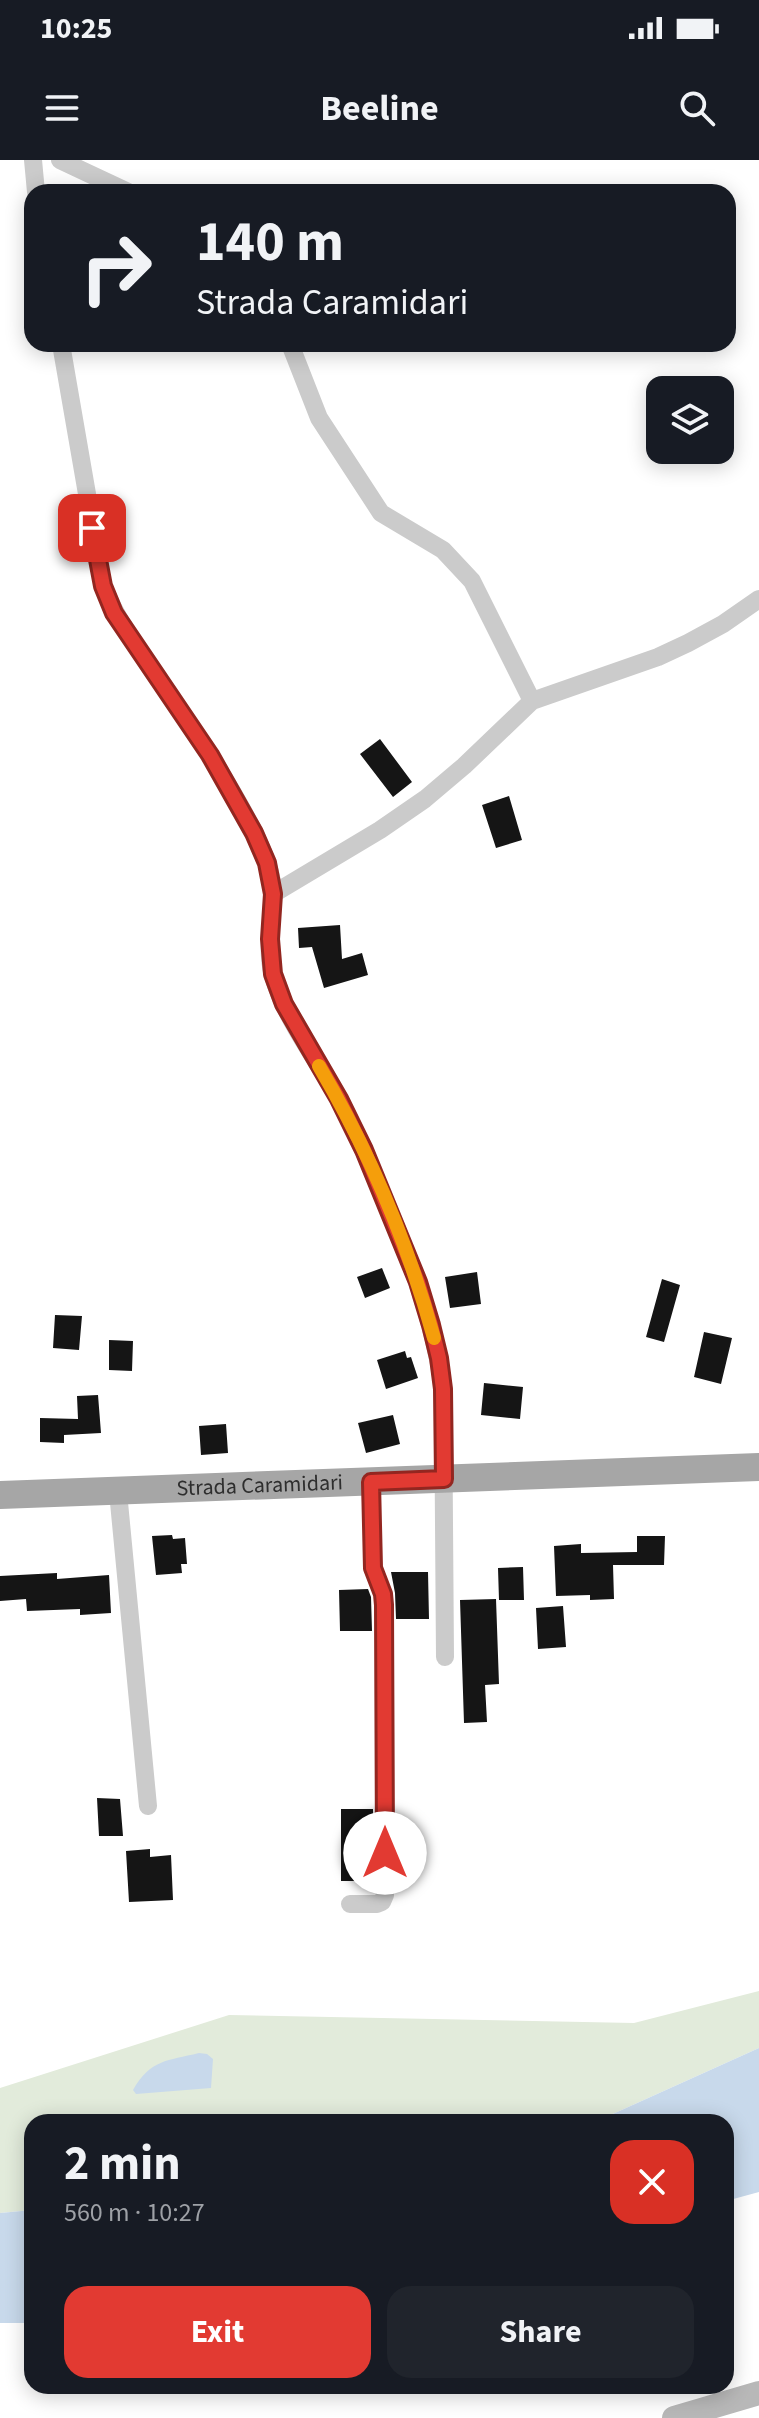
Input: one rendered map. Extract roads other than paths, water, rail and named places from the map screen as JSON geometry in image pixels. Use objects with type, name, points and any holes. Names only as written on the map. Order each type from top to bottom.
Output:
[{"type":"main road","name":"Strada Caramidari","points":[[0,1495],[759,1467]]},
{"type":"main road","points":[[674,2418],[759,2393]]},
{"type":"street","points":[[33,160],[35,184]]},
{"type":"street","points":[[60,160],[111,184]]},
{"type":"street","points":[[62,352],[103,586],[114,613],[210,755],[254,833],[267,863],[273,894],[270,939],[273,974],[284,1004],[339,1099],[364,1150],[418,1282],[431,1325],[443,1389],[445,1657]]},
{"type":"street","points":[[293,352],[319,418],[381,513],[443,550],[472,581],[532,701]]},
{"type":"street","points":[[273,894],[380,830],[425,799],[532,701],[658,657],[723,624],[759,599]]},
{"type":"street","points":[[350,1904],[382,1902],[386,1884],[384,1605],[373,1568],[371,1482]]},
{"type":"street","points":[[118,1492],[148,1806]]},
{"type":"water","points":[[759,2048],[759,2192],[734,2199],[734,2114],[613,2114]]},
{"type":"water","points":[[199,2053],[213,2059],[211,2088],[136,2094],[133,2090],[153,2067]]},
{"type":"water","points":[[24,2211],[24,2323],[0,2323],[0,2213]]}]
